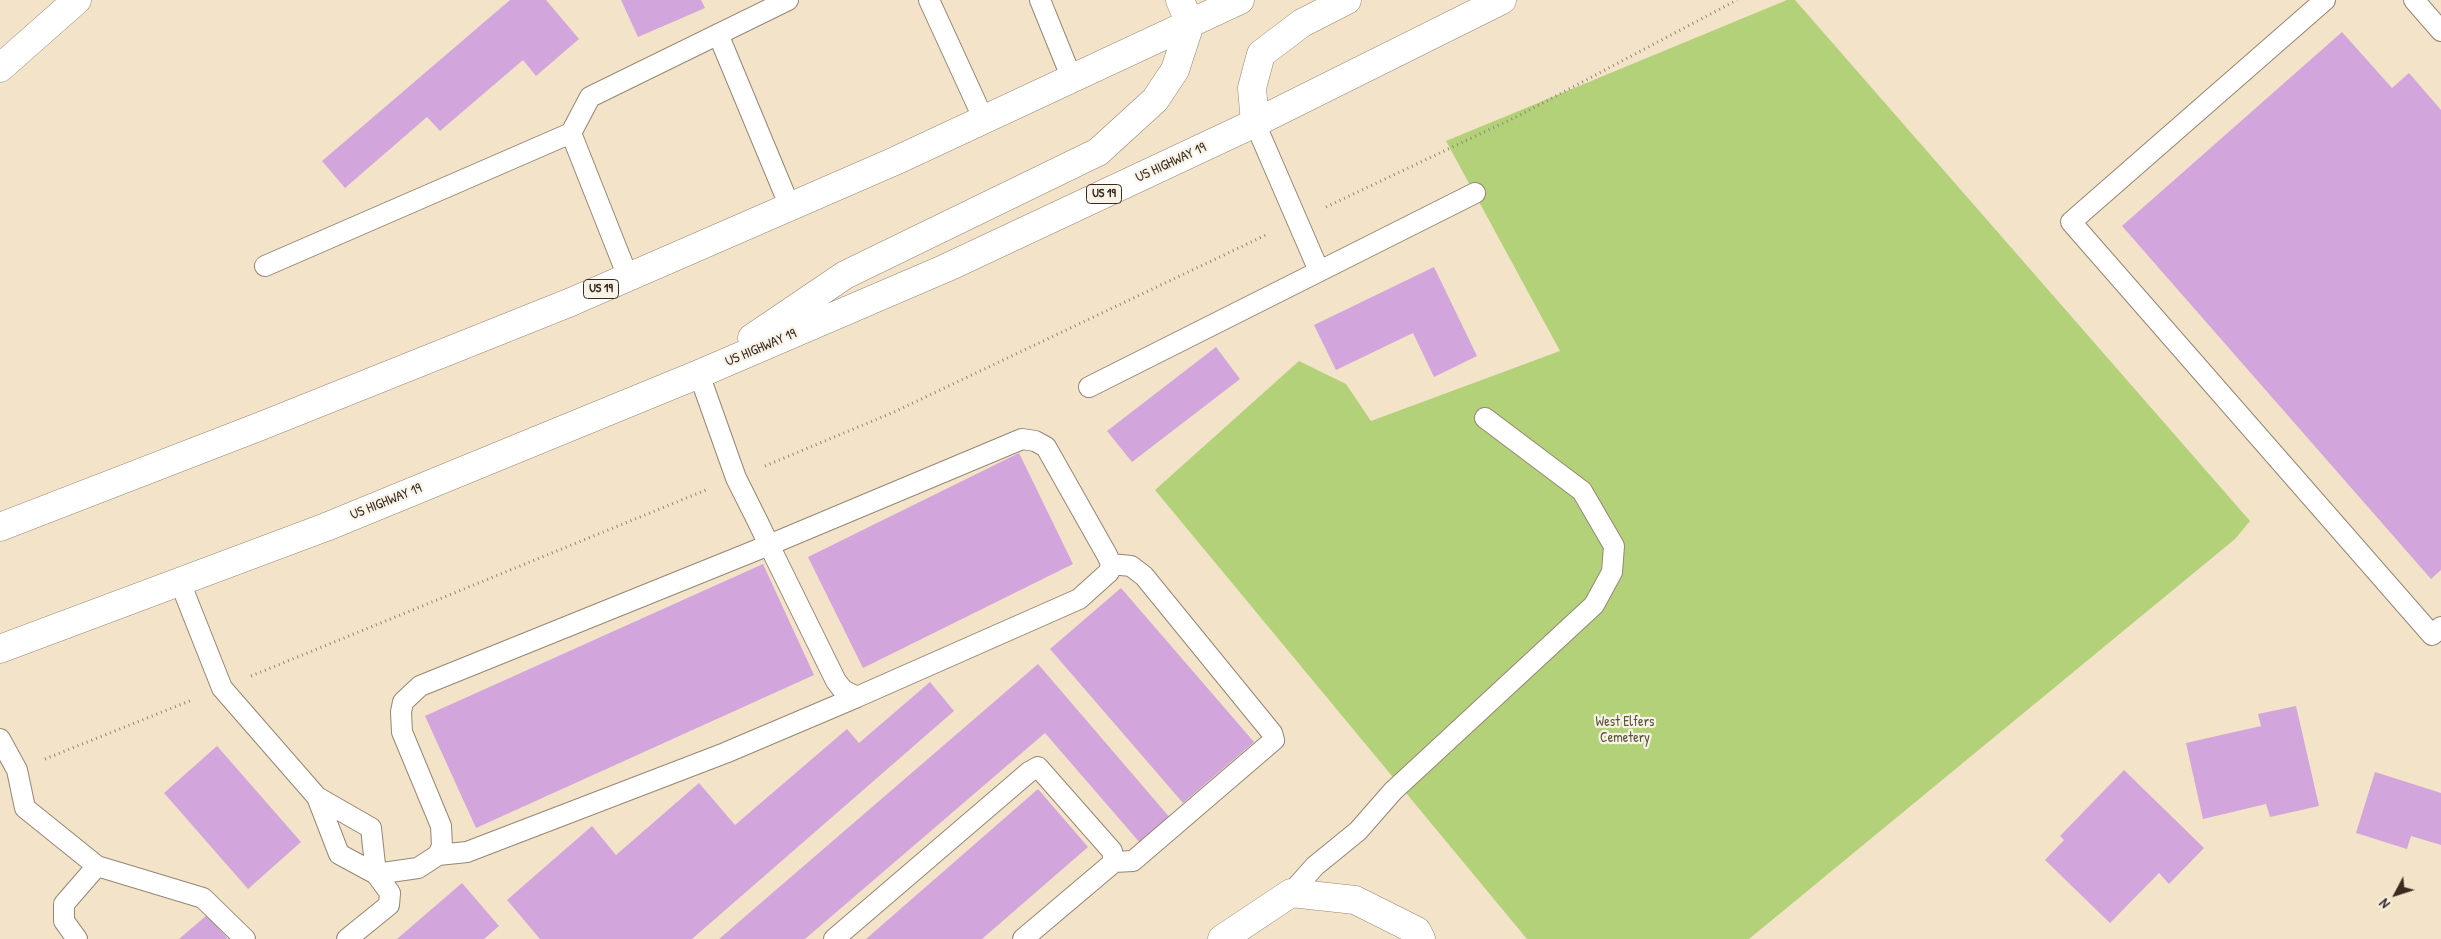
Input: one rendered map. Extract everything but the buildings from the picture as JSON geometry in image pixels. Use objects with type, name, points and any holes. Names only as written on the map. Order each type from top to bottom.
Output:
[{"type":"main road","points":[[0,68],[77,0]]},
{"type":"main road","name":"US 19","points":[[0,527],[270,422],[628,277],[790,207],[1072,79],[1185,12],[1240,0]]},
{"type":"main road","points":[[1255,123],[1252,88],[1261,54],[1302,23],[1348,0]]},
{"type":"main road","name":"US HIGHWAY 19","points":[[0,650],[326,527],[699,374],[955,264],[1255,123],[1502,0]]},
{"type":"main road","points":[[699,374],[845,276],[1098,152],[1155,100],[1175,70],[1185,12]]},
{"type":"main road","points":[[1222,939],[1291,893],[1355,900],[1417,930],[1421,939]]},
{"type":"lane","points":[[266,266],[571,134],[590,97],[788,0]]},
{"type":"lane","points":[[929,0],[984,120]]},
{"type":"lane","points":[[1040,0],[1072,79]]},
{"type":"lane","points":[[2325,0],[2071,222],[2432,634],[2441,627]]},
{"type":"lane","points":[[2414,0],[2441,31]]},
{"type":"lane","points":[[718,34],[790,207]]},
{"type":"lane","points":[[1255,123],[1319,271]]},
{"type":"lane","points":[[571,134],[628,277]]},
{"type":"lane","points":[[1090,387],[1475,193]]},
{"type":"lane","points":[[699,374],[736,478],[836,681],[844,690],[857,697]]},
{"type":"lane","points":[[1291,893],[1315,866],[1358,831],[1393,791],[1594,605],[1612,572],[1614,546],[1582,491],[1485,418]]},
{"type":"lane","points":[[376,874],[418,868],[438,855],[467,852],[724,753],[857,697],[1078,599],[1110,572],[1111,564],[1046,447],[1035,441],[1022,439],[769,545],[420,686],[403,702],[401,712],[402,732],[441,826],[442,846],[438,855]]},
{"type":"lane","points":[[1023,939],[1114,862],[1133,861],[1274,740],[1272,733],[1144,576],[1131,566],[1111,564]]},
{"type":"lane","points":[[180,582],[222,688],[317,797],[371,828],[376,874]]},
{"type":"lane","points":[[0,739],[17,770],[25,808],[97,866],[203,898],[245,939]]},
{"type":"lane","points":[[834,939],[1028,772],[1038,768],[1112,851],[1114,862]]},
{"type":"lane","points":[[317,797],[339,854],[376,874],[390,893],[389,905],[347,939]]},
{"type":"lane","points":[[77,939],[64,921],[64,904],[97,866]]},
{"type":"path","points":[[17,770],[222,688],[894,412],[1520,115],[1737,0]]},
{"type":"green space","name":"West Elfers Cemetery","points":[[1787,0],[1795,0],[2250,521],[2235,539],[1749,939],[1527,939],[1155,490],[1299,361],[1346,384],[1371,421],[1560,351],[1446,141]]}]
